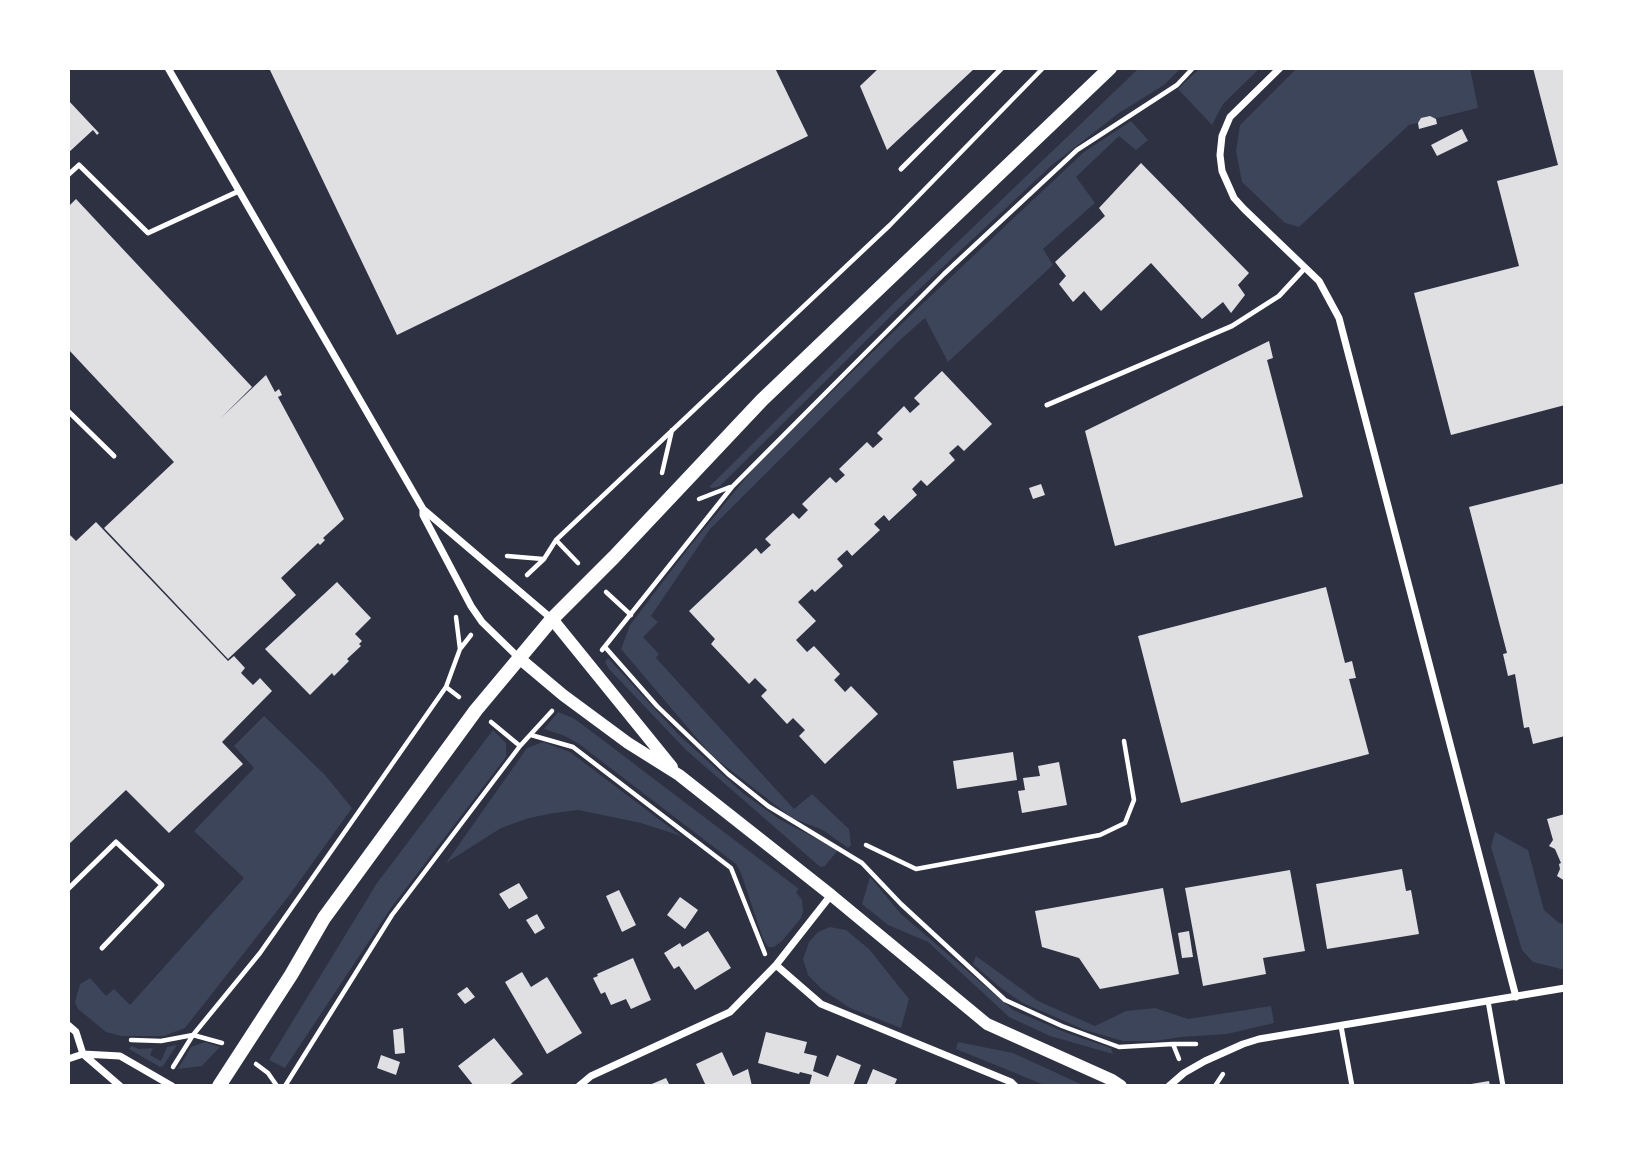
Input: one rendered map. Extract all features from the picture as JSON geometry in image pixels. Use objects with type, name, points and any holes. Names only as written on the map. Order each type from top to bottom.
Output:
[{"type":"main road","points":[[219,1086],[324,918],[475,710],[552,619],[762,400],[1110,68]]},
{"type":"street","points":[[168,68],[423,509],[552,619],[679,775]]},
{"type":"street","points":[[1280,68],[1230,117],[1222,135],[1222,172],[1234,198],[1319,281],[1339,318],[1516,997]]},
{"type":"street","points":[[423,509],[423,515],[482,622],[563,695],[628,743],[679,775],[831,895],[987,1024],[1121,1086]]},
{"type":"street","points":[[579,1086],[591,1076],[730,1012],[776,965],[831,895]]},
{"type":"street","points":[[776,965],[821,1004],[1011,1082],[1015,1086]]},
{"type":"street","points":[[1169,1086],[1184,1073],[1242,1044],[1565,988]]},
{"type":"street","points":[[68,1025],[76,1032],[82,1054],[120,1086]]},
{"type":"street","points":[[68,1059],[82,1054],[120,1056],[172,1086]]},
{"type":"lane","points":[[901,169],[1002,68]]},
{"type":"lane","points":[[68,176],[79,165],[148,233],[239,191]]},
{"type":"lane","points":[[1047,405],[1232,326],[1279,296],[1306,268]]},
{"type":"lane","points":[[68,411],[114,456]]},
{"type":"lane","points":[[68,890],[116,842],[162,885],[102,947]]},
{"type":"lane","points":[[1488,1001],[1503,1086]]},
{"type":"lane","points":[[1341,1026],[1352,1086]]},
{"type":"path","points":[[514,588],[544,559],[556,540],[890,225],[1043,68]]},
{"type":"path","points":[[590,665],[732,487],[935,283],[1077,150],[1177,85],[1193,68]]},
{"type":"path","points":[[164,1081],[193,1035],[260,953],[446,687],[460,649],[482,622]]},
{"type":"path","points":[[604,647],[657,706],[728,774],[768,806],[862,863],[901,904],[1005,1000],[1062,1026],[1119,1046],[1173,1044],[1184,1073]]},
{"type":"path","points":[[285,1086],[392,915],[520,746],[563,695]]},
{"type":"path","points":[[531,735],[573,747],[731,868],[764,953],[776,965]]},
{"type":"path","points":[[866,845],[916,869],[1100,835],[1125,822],[1134,800],[1125,741]]},
{"type":"path","points":[[128,1040],[161,1041],[193,1035],[217,1040],[241,1052],[268,1073],[277,1086]]},
{"type":"shaded area","points":[[1139,68],[1181,68],[1164,85],[1119,113],[1052,165],[897,310],[720,486],[709,487],[895,302]]},
{"type":"shaded area","points":[[1200,68],[1260,68],[1223,104],[1212,125],[1178,89]]},
{"type":"shaded area","points":[[1297,68],[1470,68],[1478,108],[1409,125],[1299,227],[1285,223],[1242,182],[1236,151],[1240,125]]},
{"type":"shaded area","points":[[1131,121],[1148,140],[1136,150],[1119,136],[1076,177],[1095,203],[1043,249],[1053,265],[948,362],[925,318],[710,529],[651,616],[658,622],[643,637],[659,654],[656,658],[794,809],[812,794],[849,829],[851,845],[848,848],[823,830],[792,818],[711,755],[621,649],[630,625],[757,464],[1084,152]]},
{"type":"shaded area","points":[[608,658],[679,735],[744,794],[779,819],[838,850],[825,866],[818,865],[686,750],[609,669],[605,662]]},
{"type":"shaded area","points":[[558,712],[583,725],[799,889],[796,892],[802,900],[801,918],[782,941],[774,947],[768,947],[763,939],[736,864],[579,744],[544,729]]},
{"type":"shaded area","points":[[264,716],[325,775],[352,808],[288,897],[185,1028],[164,1036],[121,1036],[106,1032],[78,1009],[75,1002],[80,984],[90,978],[106,996],[114,989],[130,1005],[244,878],[194,831],[254,768],[234,746]]},
{"type":"shaded area","points":[[493,730],[506,743],[506,757],[391,908],[285,1068],[269,1060],[377,883]]},
{"type":"shaded area","points":[[543,742],[570,752],[681,836],[641,823],[578,810],[529,818],[501,828],[446,863],[527,748]]},
{"type":"shaded area","points":[[1495,832],[1528,850],[1544,910],[1559,923],[1565,924],[1565,970],[1533,962],[1522,950],[1491,847]]},
{"type":"shaded area","points":[[870,877],[901,914],[1013,1010],[1111,1048],[1113,1054],[1050,1036],[1009,1017],[928,942],[888,925],[862,904]]},
{"type":"shaded area","points":[[830,927],[846,930],[869,949],[909,999],[901,1028],[850,1008],[823,990],[808,975],[803,959],[809,942],[818,932]]},
{"type":"shaded area","points":[[976,956],[1038,1001],[1095,1026],[1126,1011],[1155,1008],[1188,1019],[1271,1006],[1274,1023],[1227,1034],[1155,1041],[1123,1041],[1085,1030],[1023,1003],[973,964]]},
{"type":"shaded area","points":[[205,1042],[220,1047],[202,1066],[178,1069],[191,1047]]},
{"type":"shaded area","points":[[958,1042],[1013,1053],[1085,1086],[1047,1086],[956,1049]]},
{"type":"shaded area","points":[[177,1045],[160,1067],[129,1049],[131,1046],[139,1049],[153,1048],[150,1055],[161,1061],[167,1047]]},
{"type":"building","points":[[269,68],[775,68],[808,136],[397,335]]},
{"type":"building","points":[[879,68],[975,68],[887,150],[860,86]]},
{"type":"building","points":[[1533,68],[1565,68],[1565,405],[1451,435],[1414,293],[1519,266],[1497,181],[1558,165]]},
{"type":"building","points":[[68,100],[99,133],[97,135],[93,130],[68,153]]},
{"type":"building","points":[[1430,116],[1436,119],[1437,124],[1419,129],[1421,118]]},
{"type":"building","points":[[1462,129],[1468,141],[1437,156],[1431,145]]},
{"type":"building","points":[[1141,163],[1249,273],[1238,285],[1245,295],[1231,313],[1223,302],[1202,319],[1151,263],[1101,311],[1084,291],[1073,302],[1059,284],[1066,276],[1055,262],[1105,216],[1099,208]]},
{"type":"building","points":[[76,199],[252,387],[221,418],[266,375],[275,392],[279,389],[282,395],[278,397],[344,519],[323,538],[325,540],[320,545],[318,543],[281,578],[296,595],[228,659],[104,528],[174,462],[68,349],[68,207]]},
{"type":"building","points":[[1269,341],[1273,358],[1267,360],[1303,497],[1115,546],[1085,431]]},
{"type":"building","points":[[942,371],[992,424],[964,451],[958,445],[949,453],[955,460],[927,486],[921,480],[912,489],[917,495],[889,521],[884,515],[874,524],[880,530],[852,556],[847,550],[837,559],[843,566],[815,592],[812,589],[798,602],[816,621],[796,640],[807,652],[814,646],[840,674],[834,680],[845,692],[851,686],[878,714],[825,764],[799,736],[805,730],[793,718],[787,724],[761,696],[767,690],[755,678],[749,684],[711,644],[715,639],[689,611],[756,548],[761,554],[771,545],[765,539],[793,513],[799,519],[808,510],[802,504],[830,477],[836,483],[845,475],[839,469],[867,442],[873,448],[883,439],[877,433],[904,406],[910,413],[920,404],[914,398]]},
{"type":"building","points":[[1565,483],[1565,736],[1533,744],[1529,727],[1524,728],[1515,674],[1508,676],[1503,654],[1507,653],[1469,507]]},
{"type":"building","points":[[1041,484],[1045,495],[1033,499],[1029,488]]},
{"type":"building","points":[[96,522],[228,661],[234,656],[245,668],[241,673],[253,685],[260,678],[272,691],[222,742],[243,764],[169,833],[126,790],[68,845],[68,533],[76,541]]},
{"type":"building","points":[[337,582],[371,618],[355,634],[362,641],[359,644],[361,646],[334,676],[332,673],[310,695],[265,649]]},
{"type":"building","points":[[1326,587],[1345,663],[1352,661],[1356,678],[1349,679],[1369,754],[1181,803],[1138,636]]},
{"type":"building","points":[[1013,752],[1017,780],[957,789],[953,761]]},
{"type":"building","points":[[1059,762],[1067,805],[1022,813],[1018,791],[1025,790],[1023,778],[1040,776],[1038,766]]},
{"type":"building","points":[[1565,814],[1565,881],[1557,876],[1561,863],[1555,849],[1549,846],[1553,840],[1547,819]]},
{"type":"building","points":[[1402,869],[1406,891],[1411,890],[1419,934],[1327,949],[1316,884]]},
{"type":"building","points":[[1290,870],[1305,951],[1263,958],[1266,974],[1203,986],[1185,888]]},
{"type":"building","points":[[519,883],[528,898],[509,909],[499,894]]},
{"type":"building","points":[[1163,888],[1179,974],[1100,989],[1079,958],[1042,947],[1035,911]]},
{"type":"building","points":[[619,890],[636,925],[622,932],[606,896]]},
{"type":"building","points":[[680,897],[698,910],[685,929],[667,915]]},
{"type":"building","points":[[537,914],[545,928],[535,934],[526,920]]},
{"type":"building","points":[[708,931],[731,968],[695,990],[679,966],[674,969],[664,953],[680,943],[682,947]]},
{"type":"building","points":[[1189,931],[1193,957],[1182,958],[1178,933]]},
{"type":"building","points":[[633,958],[651,1000],[631,1009],[626,999],[611,1005],[605,992],[601,994],[593,978]]},
{"type":"building","points":[[522,972],[531,987],[547,977],[582,1033],[547,1054],[505,982]]},
{"type":"building","points":[[467,987],[475,997],[465,1004],[457,994]]},
{"type":"building","points":[[403,1028],[405,1053],[395,1054],[393,1030]]},
{"type":"building","points":[[766,1032],[807,1042],[804,1053],[817,1056],[813,1071],[828,1077],[837,1055],[861,1065],[853,1086],[809,1086],[812,1075],[758,1063]]},
{"type":"building","points":[[494,1038],[523,1074],[508,1086],[474,1086],[458,1066]]},
{"type":"building","points":[[722,1052],[733,1076],[748,1069],[752,1086],[706,1086],[696,1064]]},
{"type":"building","points":[[381,1055],[400,1062],[396,1075],[377,1068]]},
{"type":"building","points":[[873,1069],[897,1079],[894,1086],[866,1086]]},
{"type":"building","points":[[666,1078],[670,1086],[647,1086]]},
{"type":"building","points":[[1489,1081],[1490,1086],[1471,1086],[1471,1084]]}]
